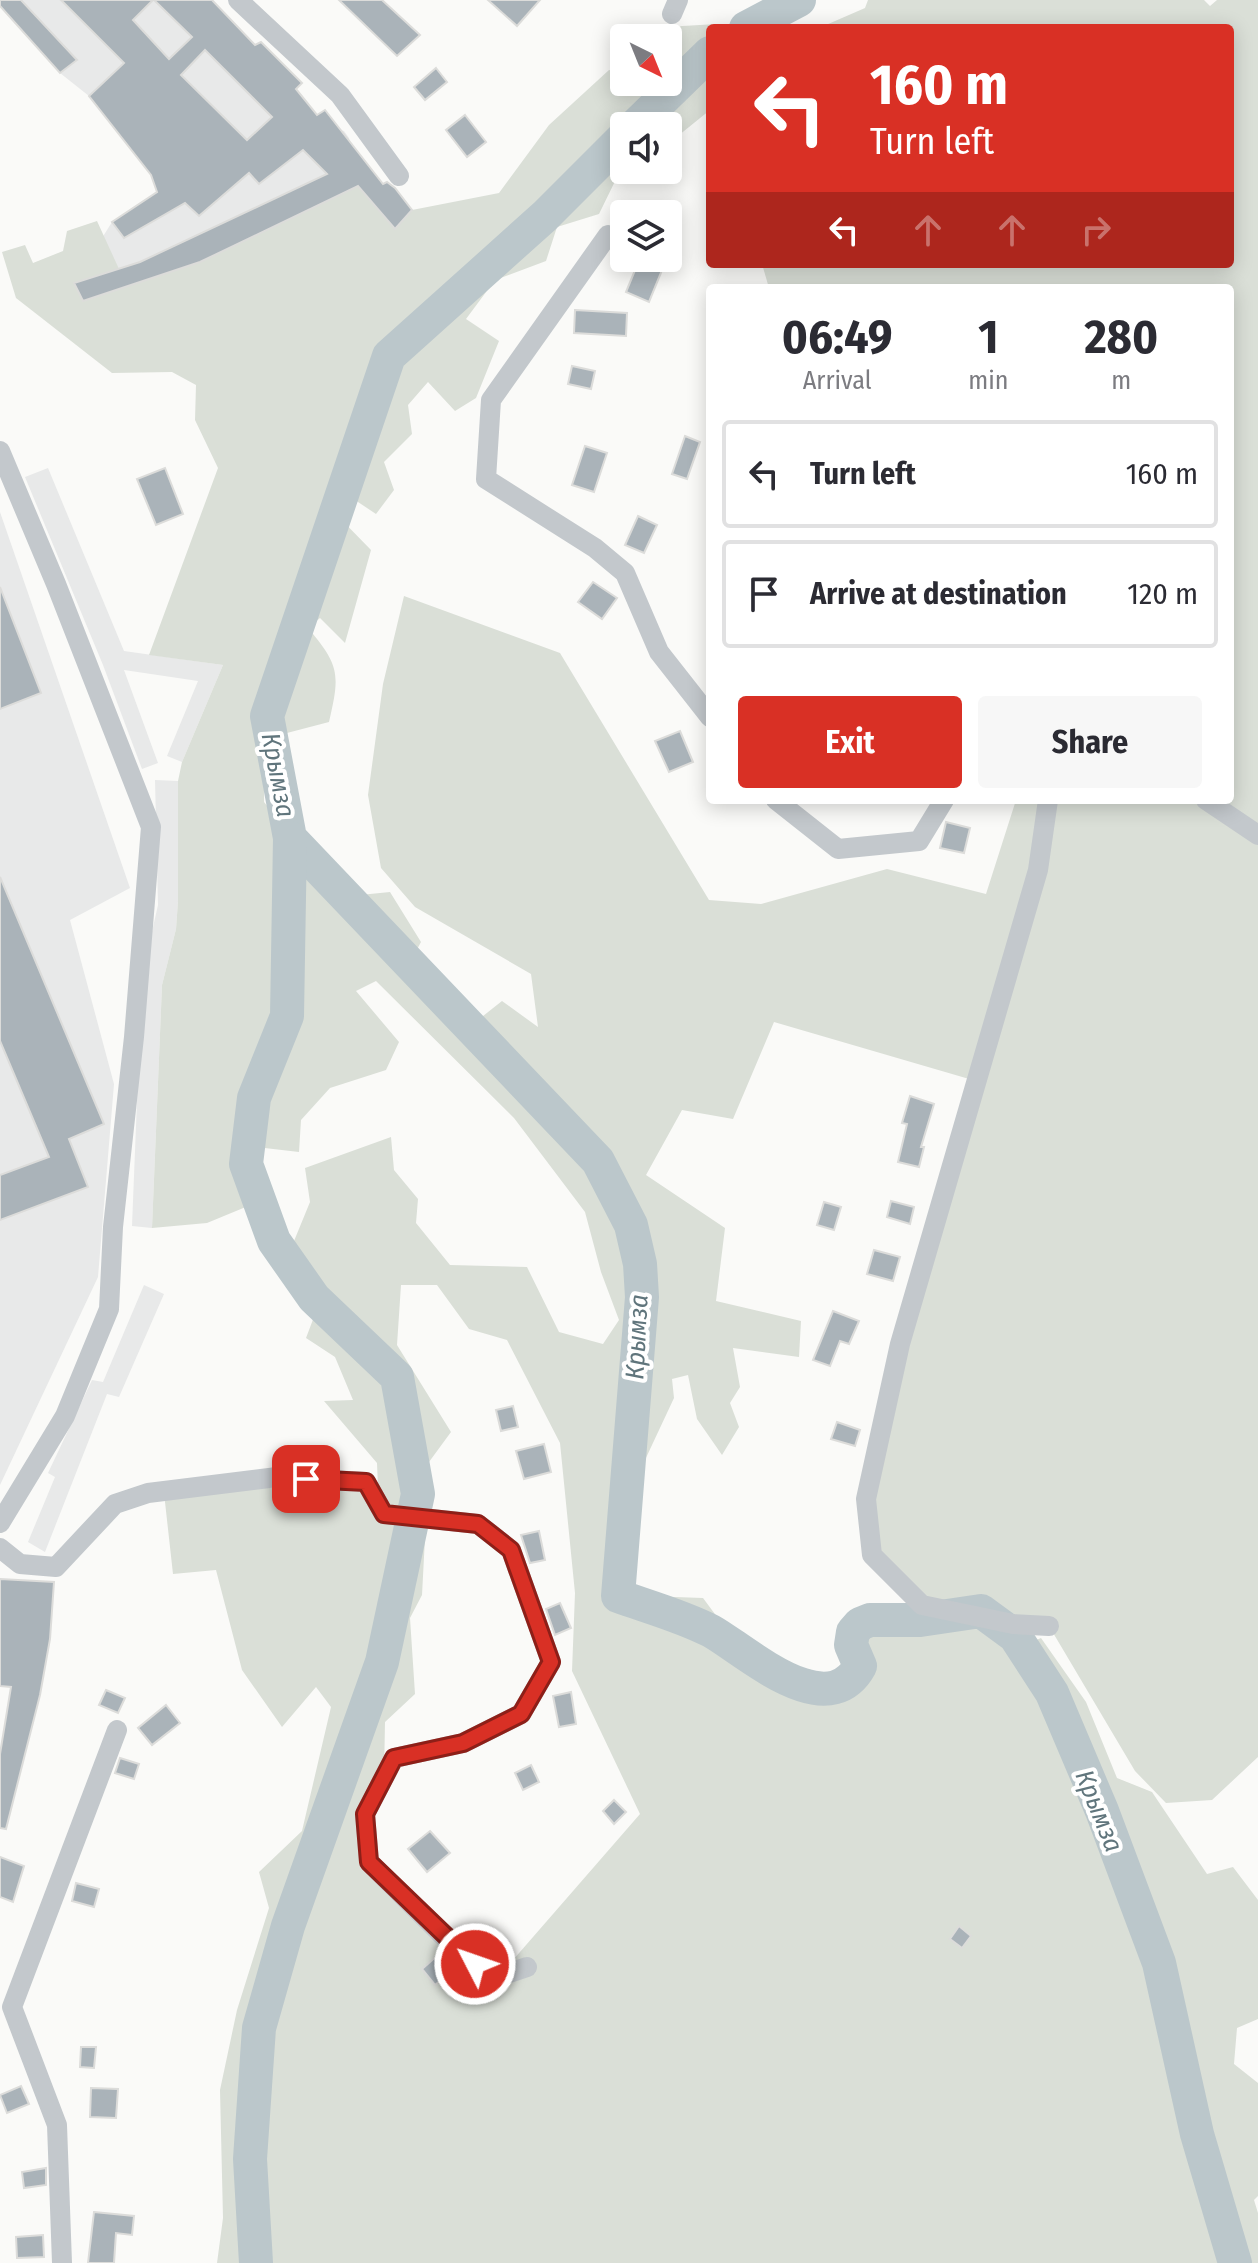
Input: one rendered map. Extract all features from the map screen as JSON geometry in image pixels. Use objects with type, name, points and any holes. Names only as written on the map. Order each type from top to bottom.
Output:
[{"type":"street","points":[[238,0],[340,95],[399,176]]},
{"type":"street","points":[[608,235],[491,400],[486,479],[595,548],[625,573],[659,652],[706,712]]},
{"type":"street","points":[[0,451],[56,584],[151,827],[134,1037],[113,1227],[109,1309],[65,1416],[0,1523]]},
{"type":"street","points":[[781,804],[838,849],[919,841],[942,804]]},
{"type":"street","points":[[1047,804],[1038,870],[900,1344],[866,1499],[872,1555],[922,1605],[1013,1624],[1049,1626]]},
{"type":"street","points":[[1212,804],[1258,835]]},
{"type":"street","points":[[0,1548],[20,1564],[56,1567],[115,1504],[148,1493],[277,1477],[366,1482],[384,1514],[478,1524],[511,1550],[551,1662],[521,1714],[463,1743],[394,1758],[365,1814],[369,1862],[441,1934],[492,1979],[527,1967]]},
{"type":"street","points":[[62,2263],[57,2125],[6,2006],[117,1730]]},
{"type":"shaded area","points":[[0,0],[182,0],[298,117],[344,131],[349,138],[357,173],[148,276],[74,283],[112,222],[176,187],[89,96],[60,73]]},
{"type":"shaded area","points":[[868,0],[1204,0],[1210,6],[1217,0],[1258,0],[1258,1757],[1212,1800],[1166,1803],[1135,1771],[1049,1626],[1002,1622],[1022,1646],[1041,1638],[1086,1702],[1117,1778],[1152,1792],[1207,1874],[1233,1867],[1258,1900],[1258,2019],[1237,2028],[1234,2064],[1258,2083],[1258,2196],[1254,2200],[1258,2213],[1258,2263],[217,2263],[223,2218],[220,2090],[237,2010],[269,1908],[259,1872],[302,1831],[331,1707],[316,1687],[282,1727],[242,1670],[216,1570],[173,1574],[164,1493],[355,1486],[379,1512],[377,1463],[324,1401],[353,1400],[335,1357],[306,1338],[320,1301],[285,1263],[310,1202],[305,1168],[391,1137],[394,1170],[418,1199],[416,1223],[450,1265],[527,1267],[559,1332],[603,1344],[619,1320],[601,1272],[585,1212],[514,1118],[376,981],[356,991],[399,1042],[386,1070],[330,1088],[301,1120],[299,1152],[256,1147],[253,1204],[207,1223],[152,1228],[162,985],[176,929],[178,901],[178,781],[182,762],[223,665],[149,655],[218,468],[195,420],[196,385],[172,372],[112,373],[16,298],[2,252],[25,245],[33,263],[63,251],[67,231],[97,221],[119,269],[74,283],[84,301],[200,262],[358,186],[412,210],[499,193],[549,125],[609,70],[610,96],[682,96],[682,26],[706,25],[706,113],[682,133],[682,112],[610,112],[610,184],[614,184],[599,214],[557,227],[546,261],[495,280],[466,319],[499,341],[476,398],[455,411],[428,382],[408,405],[412,434],[384,462],[394,490],[376,514],[346,494],[330,508],[371,550],[345,643],[320,618],[308,628],[326,652],[335,671],[335,692],[329,722],[264,739],[264,802],[340,897],[390,892],[421,942],[408,966],[459,1035],[502,1001],[538,1027],[531,974],[415,907],[381,868],[368,795],[383,684],[404,596],[560,653],[709,900],[761,904],[887,869],[986,894],[1015,804],[1234,804],[1234,284],[768,284],[763,268],[1234,268],[1234,24],[828,24],[865,8]],"holes":[[[774,1022],[976,1081],[866,1499],[872,1555],[921,1604],[868,1637],[834,1674],[752,1664],[703,1598],[619,1595],[613,1522],[674,1398],[672,1379],[688,1375],[697,1419],[722,1455],[739,1427],[730,1403],[740,1387],[733,1348],[799,1357],[801,1321],[716,1301],[725,1228],[646,1175],[682,1110],[733,1119]],[[401,1285],[437,1285],[469,1329],[507,1340],[560,1443],[575,1593],[572,1671],[640,1814],[493,1983],[362,1843],[384,1776],[385,1722],[415,1694],[410,1618],[422,1595],[429,1462],[451,1432],[397,1345]]]},
{"type":"shaded area","points":[[48,468],[124,651],[223,665],[182,762],[167,756],[198,681],[124,670],[158,763],[142,769],[103,665],[25,477]]},
{"type":"shaded area","points":[[0,512],[130,888],[70,920],[114,1084],[98,1277],[0,1485]]},
{"type":"shaded area","points":[[155,780],[178,781],[178,901],[176,929],[162,985],[152,1228],[132,1226],[142,976],[158,905]]},
{"type":"shaded area","points":[[144,1285],[164,1294],[119,1397],[107,1394],[45,1552],[28,1542],[55,1477],[48,1473],[92,1380],[103,1382]]},
{"type":"building","points":[[0,0],[21,0],[77,60],[60,73],[0,6]]},
{"type":"building","points":[[61,0],[153,0],[133,20],[169,59],[192,37],[154,0],[212,0],[255,45],[261,42],[302,83],[296,89],[317,115],[325,110],[383,184],[387,182],[395,188],[412,210],[395,229],[358,186],[200,262],[83,301],[74,283],[140,262],[327,174],[303,150],[259,184],[249,173],[199,216],[185,203],[124,238],[112,222],[157,192],[151,175],[89,96],[124,63]],"holes":[[[205,50],[272,117],[247,140],[181,75]]]},
{"type":"building","points":[[339,0],[382,0],[420,35],[397,56]]},
{"type":"building","points":[[488,0],[540,0],[517,26]]},
{"type":"building","points":[[436,68],[447,82],[425,100],[414,87]]},
{"type":"building","points":[[465,115],[486,142],[467,157],[446,130]]},
{"type":"building","points":[[634,272],[661,272],[649,302],[626,292]]},
{"type":"building","points":[[575,310],[627,313],[626,336],[574,333]]},
{"type":"building","points":[[572,366],[595,371],[591,389],[568,384]]},
{"type":"building","points":[[685,436],[700,442],[687,479],[672,474]]},
{"type":"building","points":[[585,446],[607,453],[594,492],[572,485]]},
{"type":"building","points":[[165,468],[183,514],[156,525],[137,479]]},
{"type":"building","points":[[638,516],[657,525],[644,553],[625,545]]},
{"type":"building","points":[[593,582],[617,598],[602,619],[578,602]]},
{"type":"building","points":[[0,587],[41,693],[0,709]]},
{"type":"building","points":[[680,731],[693,762],[669,772],[655,741]]},
{"type":"building","points":[[946,822],[970,828],[964,853],[940,848]]},
{"type":"building","points":[[0,877],[104,1124],[69,1139],[88,1187],[0,1220],[0,1175],[49,1157],[0,1041]]},
{"type":"building","points":[[910,1096],[934,1104],[921,1147],[924,1147],[919,1167],[898,1162],[907,1124],[902,1123]]},
{"type":"building","points":[[891,1201],[914,1207],[910,1224],[887,1217]]},
{"type":"building","points":[[824,1202],[841,1207],[834,1230],[817,1225]]},
{"type":"building","points":[[874,1250],[900,1257],[893,1281],[867,1274]]},
{"type":"building","points":[[833,1311],[859,1321],[849,1344],[840,1341],[830,1366],[813,1360]]},
{"type":"building","points":[[513,1406],[518,1427],[501,1431],[496,1410]]},
{"type":"building","points":[[837,1422],[860,1430],[855,1446],[831,1439]]},
{"type":"building","points":[[544,1444],[551,1472],[524,1479],[516,1451]]},
{"type":"building","points":[[539,1531],[545,1560],[530,1563],[521,1535]]},
{"type":"building","points":[[0,1579],[54,1582],[50,1639],[40,1695],[6,1829],[0,1828],[0,1754],[11,1687],[0,1686]]},
{"type":"building","points":[[560,1603],[571,1628],[555,1635],[546,1609]]},
{"type":"building","points":[[106,1690],[125,1698],[118,1713],[99,1705]]},
{"type":"building","points":[[571,1692],[576,1724],[559,1727],[553,1696]]},
{"type":"building","points":[[166,1705],[180,1723],[152,1745],[138,1728]]},
{"type":"building","points":[[120,1758],[139,1764],[134,1779],[115,1773]]},
{"type":"building","points":[[531,1765],[539,1782],[523,1790],[515,1773]]},
{"type":"building","points":[[614,1800],[626,1812],[614,1824],[603,1811]]},
{"type":"building","points":[[430,1831],[450,1853],[427,1872],[408,1849]]},
{"type":"building","points":[[0,1857],[24,1866],[13,1902],[0,1897]]},
{"type":"building","points":[[76,1883],[99,1889],[94,1907],[72,1901]]},
{"type":"building","points":[[959,1926],[971,1936],[962,1948],[950,1939]]},
{"type":"building","points":[[438,1955],[452,1971],[435,1985],[422,1969]]},
{"type":"building","points":[[81,2047],[96,2047],[94,2068],[80,2067]]},
{"type":"building","points":[[21,2086],[29,2104],[7,2113],[0,2095]]},
{"type":"building","points":[[91,2088],[118,2089],[116,2118],[90,2117]]},
{"type":"building","points":[[46,2168],[46,2185],[24,2188],[22,2172]]},
{"type":"building","points":[[94,2212],[134,2216],[132,2235],[116,2233],[114,2263],[88,2263]]},
{"type":"building","points":[[43,2235],[44,2257],[17,2258],[16,2237]]},
{"type":"waterway","name":"Крымза","points":[[754,24],[799,0]]},
{"type":"waterway","name":"Крымза","points":[[649,112],[706,57]]},
{"type":"waterway","name":"Крымза","points":[[610,151],[545,216],[389,356],[267,716],[290,838],[598,1161],[631,1225],[640,1264],[642,1297],[618,1596],[711,1631],[786,1678],[807,1686],[828,1689],[846,1683],[860,1666],[851,1645],[853,1632],[860,1624],[870,1620],[920,1620],[981,1611],[1015,1636],[1052,1693],[1102,1811],[1159,1963],[1197,2134],[1235,2263]]},
{"type":"waterway","points":[[256,2263],[250,2159],[259,2028],[288,1926],[382,1662],[418,1494],[397,1377],[314,1298],[274,1241],[246,1164],[254,1098],[287,1016],[290,838]]},
{"type":"route","points":[[306,1479],[366,1482],[384,1514],[478,1524],[511,1550],[551,1662],[521,1714],[463,1743],[394,1758],[365,1814],[369,1862],[475,1964]]}]
